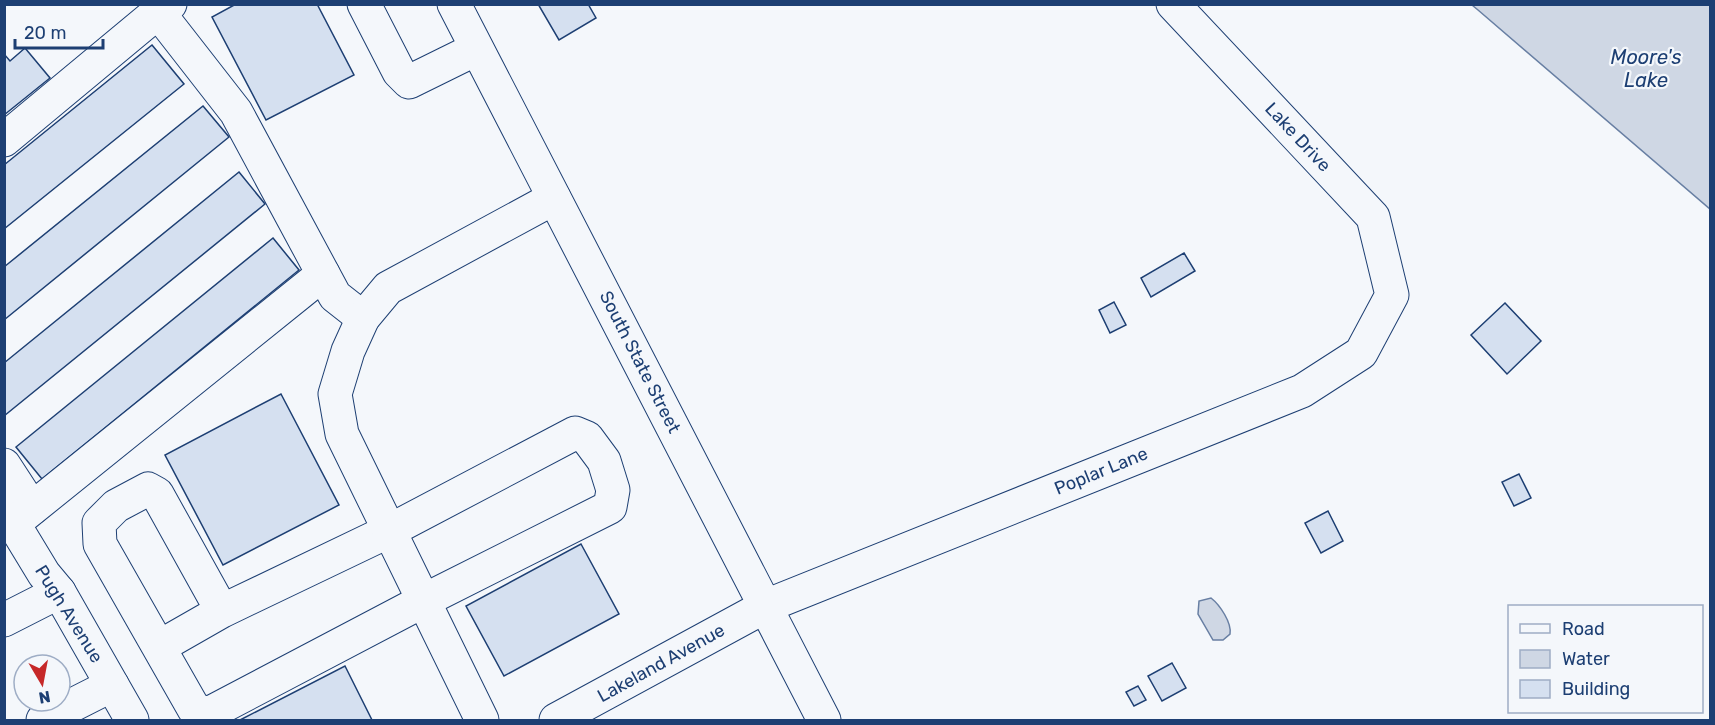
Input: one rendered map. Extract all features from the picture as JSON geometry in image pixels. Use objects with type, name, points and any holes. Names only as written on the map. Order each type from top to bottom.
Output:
[{"type":"street","points":[[364,4],[399,72],[409,82],[476,49]]},
{"type":"street","name":"South State Street","points":[[454,4],[824,720]]},
{"type":"street","name":"Lake Drive","points":[[1173,4],[1373,217],[1390,287]]},
{"type":"street","points":[[4,140],[164,8],[236,112],[335,296],[363,318]]},
{"type":"street","points":[[482,720],[342,434],[335,394],[348,351],[363,318],[388,288],[554,198]]},
{"type":"street","points":[[17,513],[323,274]]},
{"type":"street","name":"Poplar Lane","points":[[766,606],[1302,390],[1361,353],[1392,296],[1390,287]]},
{"type":"street","points":[[159,647],[222,611],[389,531],[574,433],[587,438],[604,461],[613,490],[610,507],[423,601],[208,714],[194,709],[100,544],[99,524],[116,506],[148,489],[157,494],[222,611]]},
{"type":"street","name":"Pugh Avenue","points":[[4,465],[17,513],[44,574],[59,592],[132,720]]},
{"type":"street","points":[[4,620],[59,592]]},
{"type":"street","name":"Lakeland Avenue","points":[[556,720],[766,606]]},
{"type":"street","points":[[43,720],[112,685]]},
{"type":"water","name":"Moore's Lake","points":[[1472,5],[1710,5],[1710,209],[1478,10]]},
{"type":"water","points":[[1211,598],[1218,605],[1229,625],[1230,634],[1223,640],[1213,640],[1198,614],[1199,601]]},
{"type":"building","points":[[236,4],[317,4],[354,75],[266,120],[212,17]]},
{"type":"building","points":[[538,4],[588,4],[596,18],[559,40]]},
{"type":"building","points":[[152,45],[184,84],[4,229],[4,165]]},
{"type":"building","points":[[25,48],[50,78],[4,115],[4,54],[10,61]]},
{"type":"building","points":[[203,106],[229,137],[4,320],[4,267]]},
{"type":"building","points":[[239,172],[265,204],[4,416],[4,363]]},
{"type":"building","points":[[273,238],[299,270],[42,479],[16,447]]},
{"type":"building","points":[[1184,253],[1195,271],[1151,297],[1141,278]]},
{"type":"building","points":[[1114,302],[1126,325],[1110,333],[1099,310]]},
{"type":"building","points":[[1505,303],[1541,341],[1507,374],[1471,335]]},
{"type":"building","points":[[281,394],[339,505],[223,565],[165,455]]},
{"type":"building","points":[[1519,474],[1531,498],[1514,506],[1502,482]]},
{"type":"building","points":[[1328,511],[1343,541],[1321,553],[1305,523]]},
{"type":"building","points":[[581,544],[619,614],[504,676],[466,606]]},
{"type":"building","points":[[1172,663],[1186,688],[1162,701],[1148,676]]},
{"type":"building","points":[[345,666],[372,720],[240,720]]},
{"type":"building","points":[[1138,686],[1146,700],[1134,706],[1126,692]]}]
